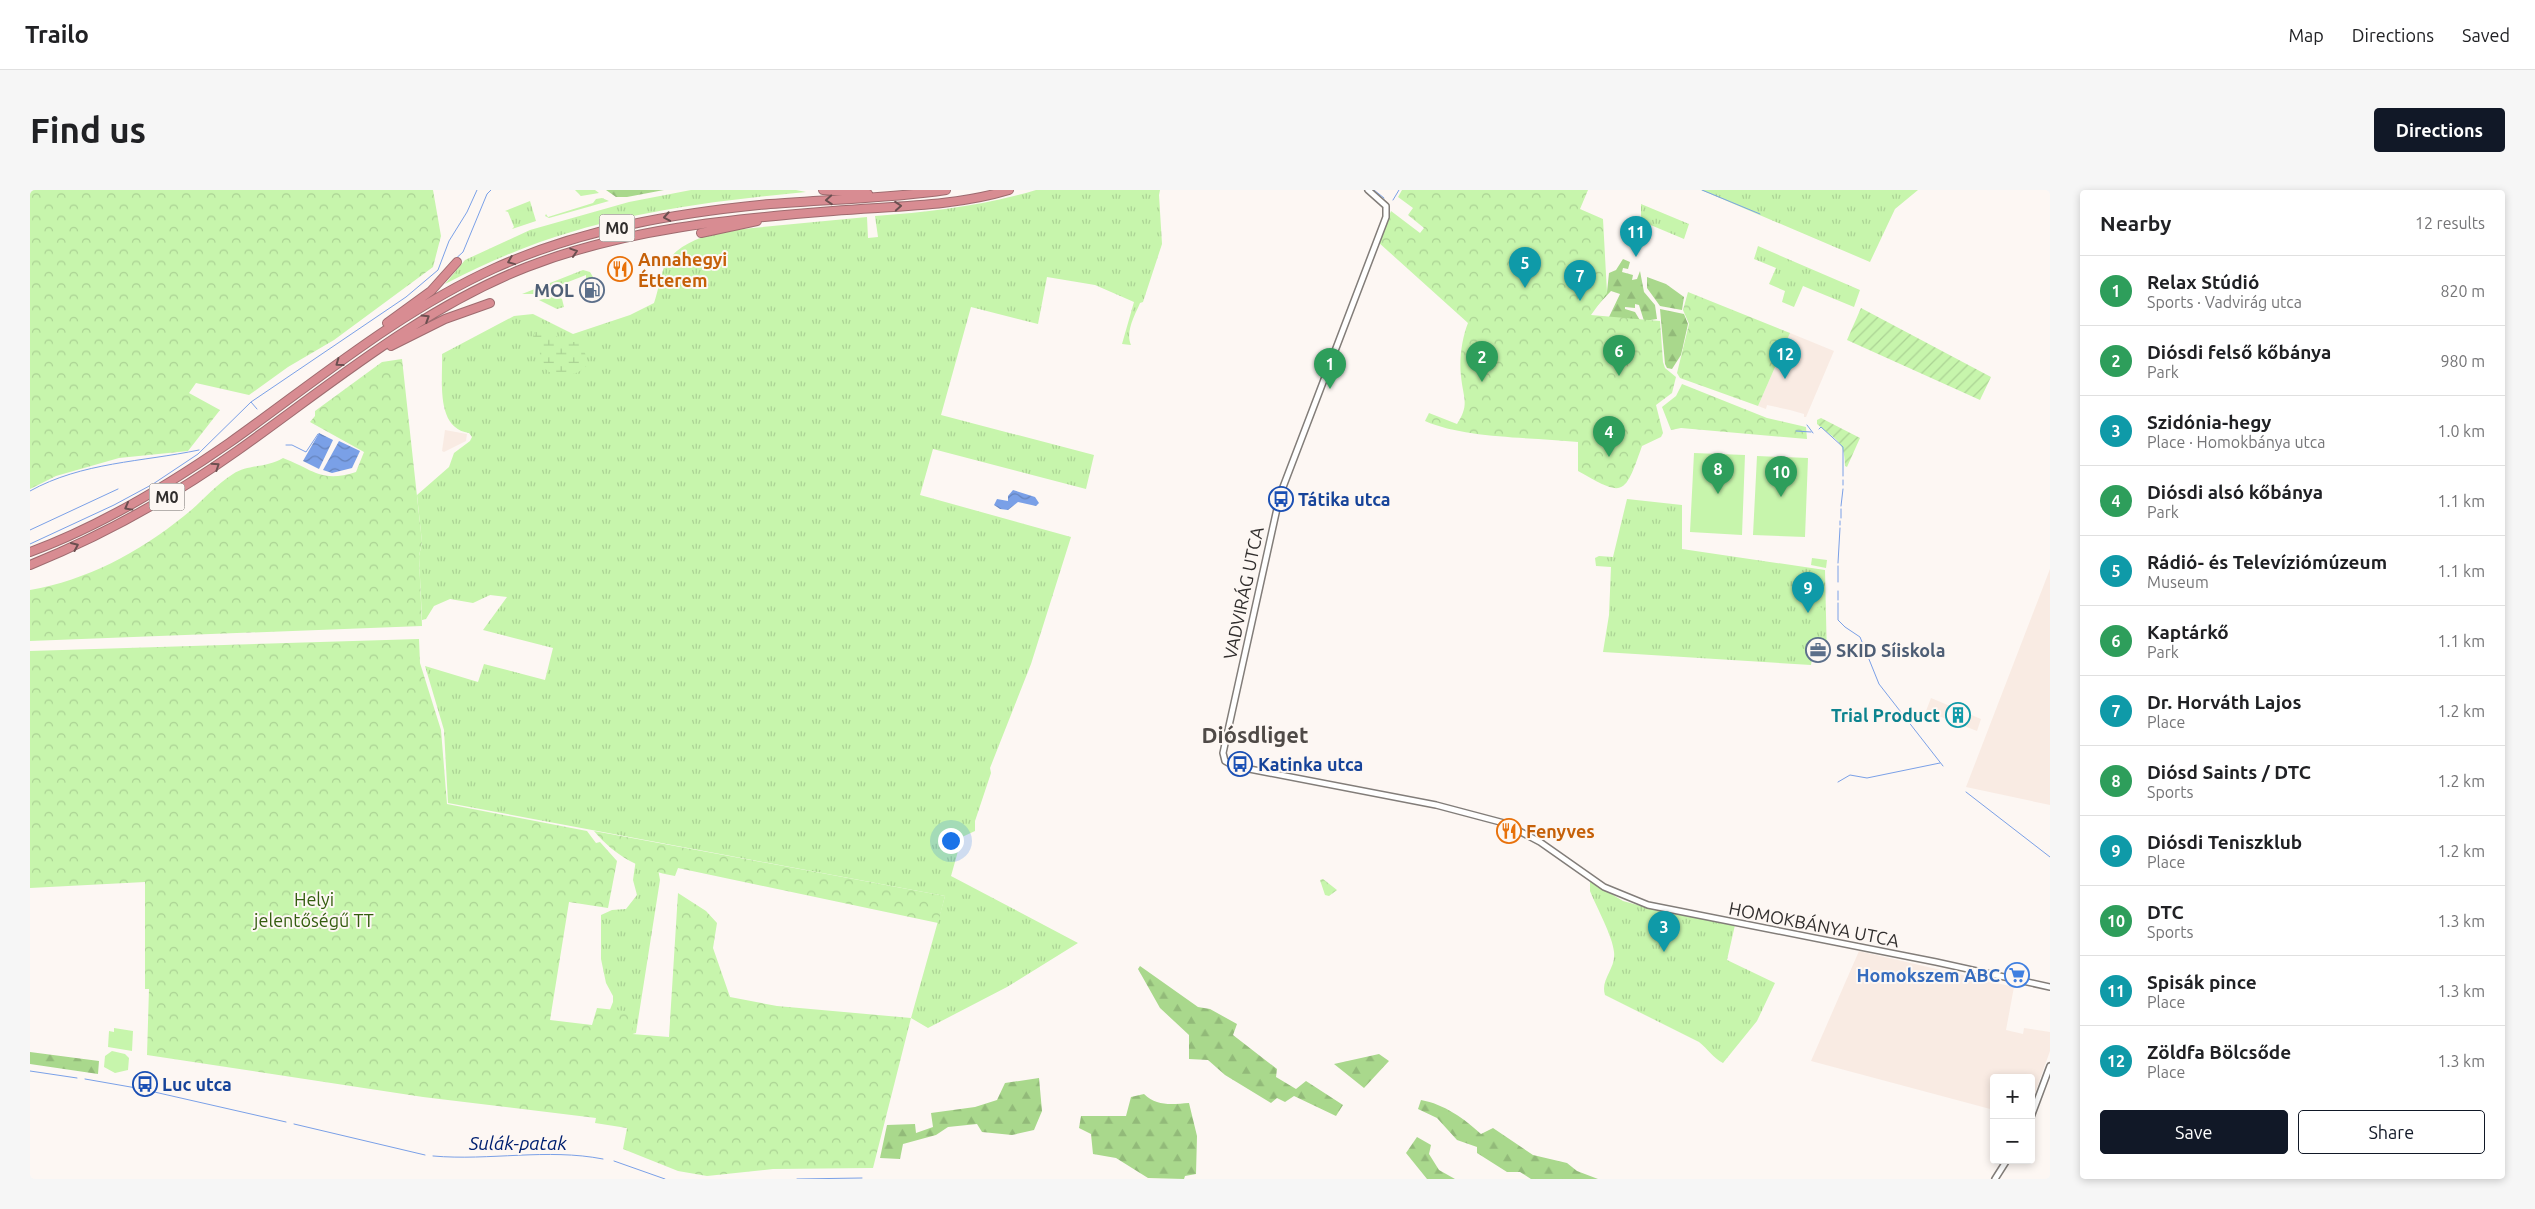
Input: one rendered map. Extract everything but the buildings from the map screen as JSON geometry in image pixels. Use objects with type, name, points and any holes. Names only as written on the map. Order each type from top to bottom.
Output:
[{"type":"highway","points":[[823,190],[859,192],[877,196]]},
{"type":"highway","name":"M0","points":[[30,552],[118,512],[175,479],[228,444],[378,335],[472,279],[517,259],[576,238],[645,221],[719,209],[946,190]]},
{"type":"highway","name":"M0","points":[[30,564],[88,540],[175,493],[424,320],[462,297],[544,261],[638,235],[688,226],[770,216],[942,203],[1009,190]]},
{"type":"highway","points":[[700,233],[753,223],[770,216]]},
{"type":"highway","points":[[378,335],[388,322],[430,291],[457,262]]},
{"type":"highway","points":[[371,355],[437,322],[490,302]]},
{"type":"street","name":"VADVIRÁG UTCA","points":[[1225,761],[1223,753],[1275,510],[1387,210],[1381,200],[1368,190]]},
{"type":"street","name":"HOMOKBÁNYA UTCA","points":[[1225,761],[1234,766],[1436,805],[1504,823],[1528,834],[1604,887],[1648,905],[1936,962],[2050,987]]},
{"type":"street","points":[[2035,1106],[2050,1066]]},
{"type":"street","points":[[1995,1179],[2004,1164]]},
{"type":"shaded area","points":[[1790,333],[1834,351],[1806,417],[1804,417],[1804,414],[1790,410],[1767,405],[1766,409],[1758,406]]},
{"type":"shaded area","points":[[445,430],[467,434],[466,441],[444,452],[442,451]]},
{"type":"shaded area","points":[[2050,569],[2050,805],[1966,787]]},
{"type":"shaded area","points":[[1931,698],[1981,719],[1977,731],[1926,711]]},
{"type":"shaded area","points":[[1859,951],[2014,987],[2006,1030],[2023,1034],[2024,1028],[2050,1032],[2050,1051],[2035,1093],[2035,1074],[1990,1074],[1990,1109],[1811,1061]]},
{"type":"green space","points":[[30,190],[433,190],[441,236],[433,267],[334,340],[288,367],[249,395],[196,383],[189,393],[220,410],[188,451],[119,458],[56,476],[30,489]]},
{"type":"green space","points":[[575,190],[595,190],[599,193],[581,196]]},
{"type":"green space","points":[[606,190],[664,190],[627,197],[616,197]]},
{"type":"green space","points":[[691,190],[796,190],[806,192],[665,210],[577,230],[534,244],[490,262],[445,284],[465,260],[530,230],[629,202]]},
{"type":"green space","points":[[1036,190],[1160,190],[1162,244],[1143,302],[1140,303],[1131,324],[1129,340],[1131,345],[1122,344],[1134,302],[1095,285],[1047,277],[1038,324],[971,307],[941,415],[1094,455],[1086,489],[933,449],[920,495],[1071,537],[1031,664],[990,768],[991,773],[975,821],[975,831],[962,837],[951,876],[1078,943],[1007,987],[928,1028],[911,1018],[945,896],[448,803],[444,730],[425,666],[478,682],[484,664],[545,680],[553,648],[483,630],[507,597],[490,595],[473,603],[450,599],[434,606],[426,619],[422,620],[419,556],[422,542],[417,495],[449,467],[454,453],[470,441],[472,437],[469,433],[458,429],[446,413],[442,389],[442,354],[514,316],[533,314],[573,334],[630,315],[654,303],[665,265],[676,252],[697,239],[721,231],[867,217],[868,238],[878,237],[875,216],[956,208]]},
{"type":"green space","points":[[1402,190],[1588,190],[1580,209],[1603,219],[1607,293],[1591,315],[1660,321],[1663,362],[1665,368],[1676,377],[1672,393],[1656,405],[1663,433],[1661,437],[1642,446],[1626,483],[1614,488],[1578,471],[1578,442],[1479,434],[1441,427],[1425,421],[1429,413],[1457,424],[1461,417],[1465,401],[1460,369],[1464,335],[1468,323],[1378,242],[1391,211],[1420,233],[1424,228],[1408,215],[1413,208],[1398,197]]},
{"type":"green space","points":[[1701,190],[1918,190],[1895,209],[1870,262]]},
{"type":"green space","points":[[602,198],[609,201],[549,218],[545,216],[546,214],[548,217],[593,203],[596,199]]},
{"type":"green space","points":[[530,201],[536,221],[512,229],[514,227],[508,212],[505,211]]},
{"type":"green space","points":[[1641,204],[1689,224],[1684,239],[1641,221]]},
{"type":"green space","points":[[1758,246],[1860,290],[1854,307],[1803,286],[1794,307],[1782,302],[1785,291],[1769,284],[1776,268],[1754,259]]},
{"type":"green space","points":[[1623,259],[1630,262],[1628,269],[1623,268],[1622,272],[1633,275],[1632,280],[1637,279],[1640,271],[1644,292],[1655,305],[1657,319],[1644,321],[1639,305],[1635,304],[1635,308],[1625,307],[1625,309],[1635,312],[1641,322],[1609,317],[1620,294],[1611,291],[1596,307],[1607,292],[1609,273],[1616,270]]},
{"type":"green space","points":[[583,270],[590,272],[593,277],[586,279],[586,275],[550,289],[546,294],[522,294]]},
{"type":"green space","points":[[1647,277],[1666,284],[1684,297],[1682,310],[1660,306],[1647,288]]},
{"type":"green space","points":[[1688,292],[1790,333],[1758,406],[1680,378],[1677,373],[1689,324],[1683,310]]},
{"type":"green space","points":[[557,296],[562,299],[564,307],[557,309],[539,300]]},
{"type":"green space","points":[[1861,308],[1991,377],[1980,400],[1847,340]]},
{"type":"green space","points":[[1660,309],[1684,314],[1688,324],[1681,355],[1672,369],[1667,368],[1665,364]]},
{"type":"green space","points":[[535,332],[552,334],[567,342],[582,342],[588,364],[579,372],[566,376],[547,371],[541,362],[539,350],[532,340]]},
{"type":"green space","points":[[402,359],[422,542],[419,556],[422,626],[30,641],[30,590],[92,572],[130,553],[149,542],[184,516],[233,474],[283,458],[310,471],[326,476],[356,472],[364,452],[310,422],[315,416],[315,411],[382,362]]},
{"type":"green space","points":[[1682,384],[1767,418],[1806,427],[1807,439],[1681,428],[1671,430],[1662,407],[1676,396]]},
{"type":"green space","points":[[1821,418],[1860,438],[1847,467],[1845,466],[1845,457],[1838,441],[1817,424],[1817,420]]},
{"type":"green space","points":[[1694,453],[1745,455],[1742,535],[1690,532]]},
{"type":"green space","points":[[1757,456],[1808,458],[1805,537],[1753,535]]},
{"type":"green space","points":[[1627,499],[1682,505],[1682,549],[1825,570],[1827,660],[1812,659],[1811,665],[1603,652],[1609,615],[1611,567],[1596,566],[1595,558],[1599,556],[1613,557]]},
{"type":"green space","points":[[1812,558],[1827,560],[1826,568],[1811,565]]},
{"type":"green space","points":[[1818,573],[1821,599],[1795,601],[1793,575]]},
{"type":"green space","points":[[1817,607],[1821,607],[1825,613],[1821,619],[1817,619],[1813,615],[1813,611]]},
{"type":"green space","name":"Helyi jelentőségű TT","points":[[419,639],[420,663],[441,730],[447,804],[587,831],[596,843],[600,842],[617,861],[608,908],[569,902],[550,1020],[592,1025],[597,1008],[634,1012],[632,1034],[669,1037],[678,893],[706,911],[717,923],[713,948],[730,997],[777,1006],[911,1018],[873,1168],[773,1169],[707,1176],[678,1171],[623,1149],[627,1128],[595,1123],[596,1118],[423,1097],[147,1055],[149,989],[145,989],[145,882],[30,888],[30,651]]},
{"type":"green space","points":[[594,831],[945,896],[938,923],[678,868],[675,876],[651,870],[630,861],[611,848]]},
{"type":"green space","points":[[636,859],[658,869],[660,880],[636,1033],[622,1037],[607,1017],[613,1002],[613,996],[606,983],[601,959],[601,915],[612,910],[626,909],[637,895],[633,880]]},
{"type":"green space","points":[[1323,879],[1337,890],[1329,896],[1325,895],[1320,880]]},
{"type":"green space","points":[[1590,881],[1623,901],[1656,910],[1735,925],[1727,960],[1775,983],[1757,1021],[1723,1063],[1716,1059],[1699,1042],[1605,995],[1606,979],[1613,964],[1614,952],[1608,930],[1590,891]]},
{"type":"green space","points":[[1140,966],[1198,1007],[1210,1009],[1237,1024],[1233,1035],[1277,1069],[1276,1077],[1296,1089],[1306,1081],[1343,1105],[1336,1116],[1294,1096],[1285,1102],[1277,1098],[1271,1103],[1225,1075],[1208,1060],[1189,1059],[1189,1035],[1160,1008],[1138,969]]},
{"type":"green space","points":[[114,1028],[133,1031],[132,1051],[108,1047],[109,1031],[114,1032]]},
{"type":"green space","points":[[112,1051],[125,1054],[129,1058],[128,1070],[115,1073],[104,1067],[105,1056]]},
{"type":"green space","points":[[30,1052],[99,1061],[98,1074],[30,1064]]},
{"type":"green space","points":[[1379,1054],[1389,1061],[1364,1088],[1334,1064]]},
{"type":"green space","points":[[1039,1078],[1042,1111],[1034,1130],[1012,1135],[982,1132],[977,1124],[948,1127],[936,1135],[903,1144],[900,1159],[880,1158],[887,1125],[915,1124],[916,1133],[933,1127],[931,1113],[975,1107],[997,1100],[1005,1083]]},
{"type":"green space","points":[[1144,1094],[1160,1103],[1189,1103],[1197,1136],[1196,1174],[1185,1176],[1184,1179],[1148,1178],[1116,1158],[1093,1154],[1091,1134],[1079,1128],[1081,1116],[1126,1116],[1131,1097]]},
{"type":"green space","points":[[1421,1100],[1438,1105],[1454,1113],[1481,1134],[1493,1128],[1533,1155],[1567,1163],[1577,1171],[1598,1179],[1531,1179],[1520,1172],[1507,1172],[1477,1153],[1477,1147],[1457,1140],[1437,1118],[1418,1109]]},
{"type":"green space","points":[[1417,1137],[1431,1145],[1429,1154],[1439,1170],[1455,1179],[1427,1179],[1406,1153]]},
{"type":"water","points":[[319,433],[333,440],[319,469],[303,461]]},
{"type":"water","points":[[339,441],[360,451],[352,468],[332,473],[323,470]]},
{"type":"water","points":[[1013,490],[1035,497],[1039,503],[1036,506],[1018,502],[1008,510],[1000,509],[994,505],[997,499],[1008,501],[1008,496]]},
{"type":"waterway","points":[[251,402],[406,297],[438,270],[449,241],[467,212],[477,190]]},
{"type":"waterway","points":[[451,263],[463,252],[487,194],[491,190]]},
{"type":"waterway","points":[[1374,190],[1384,198]]},
{"type":"waterway","points":[[1393,200],[1399,190]]},
{"type":"waterway","points":[[1702,190],[1760,214]]},
{"type":"waterway","points":[[30,544],[114,505],[153,484],[198,454],[251,402],[257,409]]},
{"type":"waterway","points":[[1807,425],[1813,433]]},
{"type":"waterway","points":[[1819,429],[1821,427],[1843,447],[1843,476]]},
{"type":"waterway","points":[[1796,431],[1811,432]]},
{"type":"waterway","points":[[286,445],[292,445],[306,452],[318,434]]},
{"type":"waterway","points":[[30,491],[50,481],[91,468],[199,450]]},
{"type":"waterway","points":[[1843,480],[1843,485]]},
{"type":"waterway","points":[[30,530],[118,489]]},
{"type":"waterway","points":[[1841,506],[1843,489]]},
{"type":"waterway","points":[[1841,509],[1841,518]]},
{"type":"waterway","points":[[1838,563],[1840,528]]},
{"type":"waterway","points":[[1838,566],[1838,582]]},
{"type":"waterway","points":[[1838,591],[1838,600]]},
{"type":"waterway","points":[[1838,603],[1838,620],[1860,637],[1879,684],[1943,766]]},
{"type":"waterway","points":[[1838,782],[1850,775],[1867,778],[1940,763]]},
{"type":"waterway","points":[[1966,792],[2050,857]]},
{"type":"waterway","points":[[30,1071],[77,1078]]},
{"type":"waterway","points":[[85,1079],[142,1089]]},
{"type":"waterway","name":"Sulák-patak","points":[[150,1091],[286,1122]]},
{"type":"waterway","name":"Sulák-patak","points":[[294,1124],[425,1155]]},
{"type":"waterway","name":"Sulák-patak","points":[[433,1156],[561,1155],[603,1159]]},
{"type":"waterway","name":"Sulák-patak","points":[[614,1161],[665,1179]]},
{"type":"waterway","name":"Sulák-patak","points":[[797,1179],[862,1178]]},
{"type":"place","name":"Spisák pince","points":[[1636,257]]},
{"type":"place","name":"Annahegyi Étterem","points":[[620,269]]},
{"type":"place","name":"Rádió- és Televíziómúzeum","points":[[1525,288]]},
{"type":"place","name":"MOL","points":[[592,290]]},
{"type":"place","name":"Dr. Horváth Lajos","points":[[1580,301]]},
{"type":"place","name":"Kaptárkő","points":[[1619,376]]},
{"type":"place","name":"Zöldfa Bölcsőde","points":[[1785,379]]},
{"type":"place","name":"Diósdi felső kőbánya","points":[[1482,382]]},
{"type":"place","name":"Relax Stúdió","points":[[1330,389]]},
{"type":"place","name":"Diósdi alsó kőbánya","points":[[1609,457]]},
{"type":"place","name":"Diósd Saints / DTC","points":[[1718,494]]},
{"type":"place","name":"DTC","points":[[1781,497]]},
{"type":"place","name":"Tátika utca","points":[[1281,499]]},
{"type":"place","name":"Diósdi Teniszklub","points":[[1808,613]]},
{"type":"place","name":"SKID Síiskola","points":[[1818,650]]},
{"type":"place","name":"Trial Product","points":[[1958,715]]},
{"type":"place","name":"Katinka utca","points":[[1240,764]]},
{"type":"place","name":"Fenyves","points":[[1509,831]]},
{"type":"place","name":"Szidónia-hegy","points":[[1664,952]]},
{"type":"place","name":"Homokszem ABC","points":[[2017,975]]},
{"type":"place","name":"Luc utca","points":[[145,1084]]},
{"type":"district","name":"Diósdliget","points":[[1255,734]]}]
